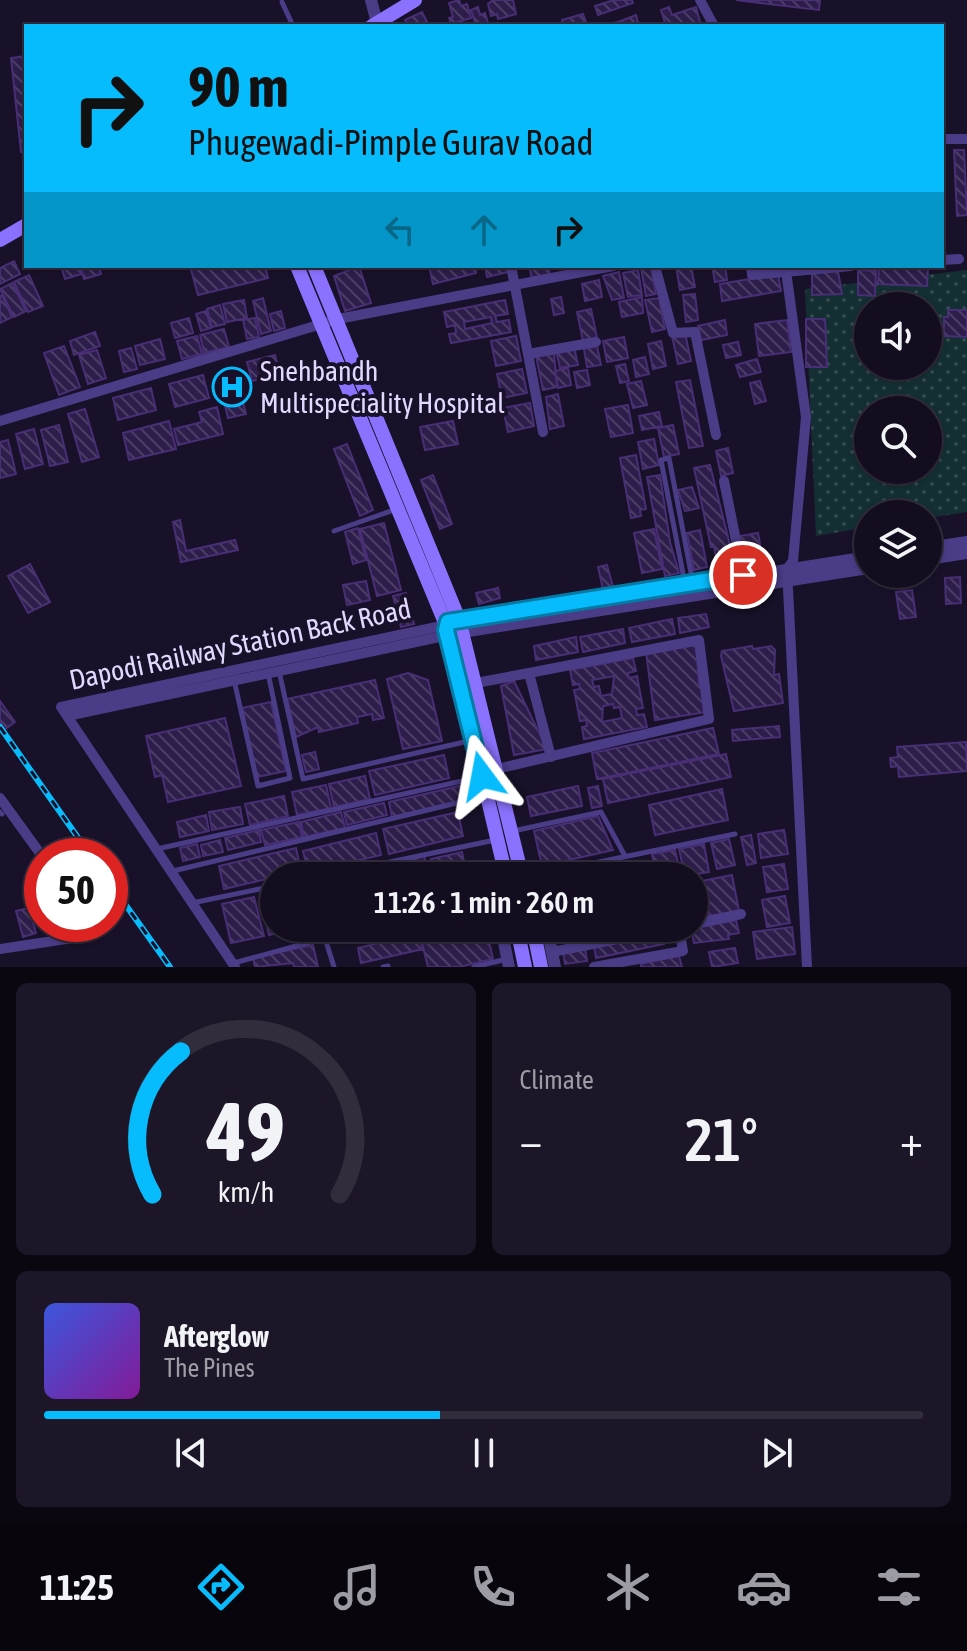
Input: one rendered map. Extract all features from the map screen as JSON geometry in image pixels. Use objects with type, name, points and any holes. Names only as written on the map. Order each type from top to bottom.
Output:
[{"type":"main road","points":[[382,23],[415,0]]},
{"type":"main road","points":[[0,240],[24,226]]},
{"type":"main road","points":[[298,268],[399,508],[454,628],[474,740],[502,862]]},
{"type":"main road","points":[[315,268],[338,319],[476,683],[520,862]]},
{"type":"main road","points":[[520,942],[525,967]]},
{"type":"main road","points":[[536,942],[541,967]]},
{"type":"street","points":[[371,0],[382,23]]},
{"type":"street","points":[[700,0],[713,24]]},
{"type":"street","points":[[944,139],[967,139]]},
{"type":"street","points":[[944,260],[959,259]]},
{"type":"street","points":[[511,268],[543,432]]},
{"type":"street","points":[[0,421],[338,319],[601,268]]},
{"type":"street","points":[[656,268],[673,333],[695,332],[716,435]]},
{"type":"street","points":[[751,268],[752,275],[825,268]]},
{"type":"street","points":[[786,271],[806,417],[793,561],[787,575],[807,967]]},
{"type":"street","points":[[528,354],[596,342]]},
{"type":"street","points":[[724,481],[743,575]]},
{"type":"street","points":[[942,546],[967,542]]},
{"type":"street","points":[[942,557],[967,553]]},
{"type":"street","points":[[585,606],[743,575],[787,575],[854,560]]},
{"type":"street","points":[[454,628],[787,575],[854,569]]},
{"type":"street","name":"Dapodi Railway Station Back Road","points":[[454,628],[67,716],[61,707],[454,628]]},
{"type":"street","points":[[476,683],[699,640],[709,719],[497,769]]},
{"type":"street","points":[[529,673],[551,757]]},
{"type":"street","points":[[67,716],[234,965]]},
{"type":"street","points":[[0,798],[29,838]]},
{"type":"street","points":[[708,921],[741,914]]},
{"type":"street","points":[[0,949],[46,942]]},
{"type":"street","points":[[504,942],[508,963]]},
{"type":"street","points":[[550,942],[555,967]]},
{"type":"street","points":[[552,952],[602,942]]},
{"type":"street","points":[[594,967],[683,951],[679,942]]},
{"type":"lane","points":[[282,2],[292,24]]},
{"type":"lane","points":[[669,458],[690,585],[661,460],[669,458]]},
{"type":"lane","points":[[334,531],[399,508]]},
{"type":"lane","points":[[234,679],[258,786],[290,778],[273,671]]},
{"type":"lane","points":[[273,671],[303,779],[474,740]]},
{"type":"lane","points":[[157,849],[482,776]]},
{"type":"lane","points":[[173,871],[487,796]]},
{"type":"lane","points":[[512,831],[601,812],[625,856]]},
{"type":"lane","points":[[598,862],[735,834]]},
{"type":"lane","points":[[391,862],[498,840]]},
{"type":"lane","points":[[191,904],[260,889]]},
{"type":"lane","points":[[234,965],[325,938],[334,967]]},
{"type":"lane","points":[[474,967],[508,963]]},
{"type":"green space","points":[[967,270],[967,512],[942,516],[942,500],[854,500],[854,529],[816,536],[805,289]]},
{"type":"building","points":[[459,0],[461,6],[467,4],[471,18],[451,24],[449,18],[453,17],[449,3]]},
{"type":"building","points":[[493,0],[513,0],[516,14],[498,19],[497,14],[491,16],[488,4]]},
{"type":"building","points":[[614,0],[632,0],[633,3],[598,15],[595,6]]},
{"type":"building","points":[[736,0],[820,0],[819,10]]},
{"type":"building","points":[[478,7],[480,15],[485,13],[488,24],[475,24],[471,10]]},
{"type":"building","points":[[669,7],[672,15],[696,7],[700,24],[665,24],[661,10]]},
{"type":"building","points":[[422,12],[427,22],[407,24],[405,20]]},
{"type":"building","points":[[583,14],[586,22],[563,24],[562,20]]},
{"type":"building","points":[[636,15],[638,24],[609,24]]},
{"type":"building","points":[[24,56],[24,152],[21,152],[11,58]]},
{"type":"building","points":[[954,150],[964,150],[967,215],[957,216]]},
{"type":"building","points":[[14,261],[20,274],[0,284],[0,268]]},
{"type":"building","points":[[62,268],[79,268],[81,274],[65,279]]},
{"type":"building","points":[[81,268],[100,268],[101,274],[84,279]]},
{"type":"building","points":[[191,268],[266,268],[268,278],[198,295]]},
{"type":"building","points":[[360,268],[371,303],[345,311],[334,276]]},
{"type":"building","points":[[429,268],[475,268],[476,273],[433,284]]},
{"type":"building","points":[[485,268],[507,268],[508,272],[487,277]]},
{"type":"building","points":[[529,268],[548,268],[550,275],[532,279]]},
{"type":"building","points":[[641,268],[651,268],[656,294],[646,296]]},
{"type":"building","points":[[676,268],[691,268],[695,287],[680,290]]},
{"type":"building","points":[[712,268],[725,268],[727,280],[715,282]]},
{"type":"building","points":[[879,268],[928,268],[927,286],[878,284]]},
{"type":"building","points":[[638,270],[642,295],[628,297],[623,273]]},
{"type":"building","points":[[858,270],[876,271],[875,292],[858,292]]},
{"type":"building","points":[[838,271],[842,294],[812,295],[812,272]]},
{"type":"building","points":[[619,272],[624,298],[612,300],[603,276]]},
{"type":"building","points":[[778,274],[781,291],[722,301],[720,284]]},
{"type":"building","points":[[29,275],[43,306],[28,312],[14,282]]},
{"type":"building","points":[[599,280],[602,297],[585,301],[582,284]]},
{"type":"building","points":[[12,283],[26,311],[14,317],[0,289]]},
{"type":"building","points":[[695,294],[698,320],[686,322],[683,295]]},
{"type":"building","points":[[0,296],[12,317],[0,323]]},
{"type":"building","points":[[561,297],[564,313],[554,315],[551,299]]},
{"type":"building","points":[[642,297],[643,313],[622,317],[619,302]]},
{"type":"building","points":[[263,298],[271,331],[261,334],[253,301]]},
{"type":"building","points":[[659,298],[665,329],[652,332],[645,300]]},
{"type":"building","points":[[244,300],[247,318],[227,322],[223,304]]},
{"type":"building","points":[[505,300],[508,314],[495,316],[497,322],[509,320],[511,332],[451,343],[449,334],[456,333],[455,325],[447,327],[444,312]],"holes":[[[491,317],[492,323],[465,329],[464,322]]]},
{"type":"building","points":[[220,305],[225,324],[212,327],[207,309]]},
{"type":"building","points":[[591,309],[597,338],[583,341],[577,312]]},
{"type":"building","points":[[948,310],[967,310],[967,337],[944,336],[944,317],[948,317]]},
{"type":"building","points":[[206,311],[211,328],[201,331],[196,314]]},
{"type":"building","points":[[281,311],[285,328],[274,331],[270,314]]},
{"type":"building","points":[[189,318],[193,333],[175,338],[171,323]]},
{"type":"building","points":[[255,318],[259,337],[247,339],[243,320]]},
{"type":"building","points":[[806,319],[825,319],[827,367],[806,367]]},
{"type":"building","points":[[725,320],[727,335],[701,340],[698,326]]},
{"type":"building","points":[[787,320],[791,352],[759,356],[755,324]]},
{"type":"building","points":[[224,329],[229,347],[204,353],[200,335]]},
{"type":"building","points":[[95,332],[100,346],[74,355],[70,341]]},
{"type":"building","points":[[685,333],[691,361],[678,364],[672,336]]},
{"type":"building","points":[[197,336],[202,354],[182,359],[177,341]]},
{"type":"building","points":[[516,336],[521,361],[496,366],[491,341]]},
{"type":"building","points":[[624,337],[628,358],[607,362],[603,341]]},
{"type":"building","points":[[160,339],[165,359],[140,365],[135,346]]},
{"type":"building","points":[[661,341],[666,366],[653,369],[648,344]]},
{"type":"building","points":[[738,342],[741,355],[726,358],[723,345]]},
{"type":"building","points":[[64,346],[80,387],[59,395],[44,353]]},
{"type":"building","points":[[597,346],[601,365],[587,367],[584,349]]},
{"type":"building","points":[[574,347],[578,365],[560,368],[556,350]]},
{"type":"building","points":[[131,348],[137,369],[124,372],[119,351]]},
{"type":"building","points":[[97,350],[106,378],[88,384],[79,355]]},
{"type":"building","points":[[554,353],[557,387],[543,390],[536,356]]},
{"type":"building","points":[[275,355],[280,374],[252,381],[247,362]]},
{"type":"building","points":[[645,357],[649,374],[636,377],[633,360]]},
{"type":"building","points":[[757,359],[761,372],[740,377],[736,365]]},
{"type":"building","points":[[625,364],[629,381],[620,383],[616,366]]},
{"type":"building","points":[[568,368],[571,385],[558,388],[555,371]]},
{"type":"building","points":[[522,369],[527,393],[502,398],[497,374]]},
{"type":"building","points":[[587,370],[590,385],[577,388],[574,372]]},
{"type":"building","points":[[203,375],[209,398],[175,407],[169,384]]},
{"type":"building","points":[[236,376],[246,414],[228,418],[219,380]]},
{"type":"building","points":[[690,380],[703,446],[689,448],[676,382]]},
{"type":"building","points":[[641,381],[647,405],[633,408],[627,384]]},
{"type":"building","points":[[760,381],[766,401],[755,404],[750,383]]},
{"type":"building","points":[[151,388],[156,410],[118,420],[113,398]]},
{"type":"building","points":[[558,394],[564,426],[550,429],[546,397]]},
{"type":"building","points":[[530,403],[534,426],[508,432],[503,408]]},
{"type":"building","points":[[628,405],[633,433],[611,437],[605,409]]},
{"type":"building","points":[[217,407],[223,434],[178,445],[174,429],[202,422],[199,412]]},
{"type":"building","points":[[85,409],[99,457],[82,462],[68,414]]},
{"type":"building","points":[[659,412],[662,426],[642,430],[639,416]]},
{"type":"building","points":[[169,421],[176,449],[129,460],[123,433]]},
{"type":"building","points":[[453,421],[458,444],[425,450],[420,427]]},
{"type":"building","points":[[59,425],[68,462],[50,466],[41,430]]},
{"type":"building","points":[[673,425],[679,454],[664,457],[658,428]]},
{"type":"building","points":[[34,429],[43,464],[25,469],[16,434]]},
{"type":"building","points":[[654,439],[659,465],[643,469],[638,442]]},
{"type":"building","points":[[8,440],[16,474],[0,478],[0,442]]},
{"type":"building","points":[[347,444],[373,510],[360,516],[334,449]]},
{"type":"building","points":[[728,448],[733,473],[721,476],[716,451]]},
{"type":"building","points":[[636,455],[646,509],[640,510],[641,516],[631,518],[620,458]]},
{"type":"building","points":[[710,465],[729,541],[729,554],[716,556],[714,547],[711,547],[694,468]]},
{"type":"building","points":[[433,475],[452,524],[440,529],[421,480]]},
{"type":"building","points":[[660,475],[670,542],[679,573],[665,576],[647,477]]},
{"type":"building","points":[[692,487],[699,508],[685,511],[678,490]]},
{"type":"building","points":[[180,520],[186,551],[235,540],[238,550],[181,562],[173,522]]},
{"type":"building","points":[[384,523],[401,590],[377,596],[360,529]]},
{"type":"building","points":[[358,528],[366,560],[353,564],[345,532]]},
{"type":"building","points":[[654,529],[662,569],[642,573],[634,533]]},
{"type":"building","points":[[700,530],[707,567],[694,570],[687,533]]},
{"type":"building","points":[[758,533],[763,560],[745,564],[740,536]]},
{"type":"building","points":[[30,564],[50,602],[28,613],[8,576]]},
{"type":"building","points":[[607,565],[613,587],[603,589],[598,567]]},
{"type":"building","points":[[960,577],[961,603],[946,604],[945,578]]},
{"type":"building","points":[[366,581],[370,600],[347,605],[343,585]]},
{"type":"building","points":[[498,588],[500,598],[479,604],[476,593]]},
{"type":"building","points":[[912,590],[916,617],[900,619],[896,592]]},
{"type":"building","points":[[406,593],[414,624],[401,627],[393,596]]},
{"type":"building","points":[[706,614],[709,627],[680,633],[678,618]]},
{"type":"building","points":[[672,619],[675,634],[632,642],[629,628]]},
{"type":"building","points":[[623,629],[625,643],[583,652],[580,637]]},
{"type":"building","points":[[576,637],[578,652],[536,660],[534,646]]},
{"type":"building","points":[[696,645],[699,685],[702,684],[707,712],[655,720],[646,652]]},
{"type":"building","points":[[752,646],[753,649],[771,646],[775,650],[774,675],[779,674],[783,703],[734,711],[722,651]]},
{"type":"building","points":[[633,658],[636,671],[628,673],[629,678],[637,676],[643,708],[636,709],[637,715],[644,714],[647,727],[584,739],[582,727],[587,726],[586,720],[580,721],[574,690],[580,689],[579,684],[573,685],[570,670]],"holes":[[[614,676],[612,694],[601,696],[599,686],[594,687],[592,680]],[[613,704],[614,708],[620,707],[622,718],[602,722],[603,706]]]},
{"type":"building","points":[[408,673],[428,680],[442,741],[403,749],[387,679]]},
{"type":"building","points":[[375,680],[384,718],[373,720],[372,714],[357,717],[358,723],[319,732],[318,727],[296,737],[287,699]]},
{"type":"building","points":[[514,681],[547,749],[514,755],[501,686]]},
{"type":"building","points":[[0,701],[15,722],[5,729],[0,722]]},
{"type":"building","points":[[271,702],[286,771],[257,777],[242,708]]},
{"type":"building","points":[[225,718],[241,786],[168,802],[162,775],[155,777],[146,736]]},
{"type":"building","points":[[779,726],[780,737],[733,741],[732,730]]},
{"type":"building","points":[[713,728],[719,754],[597,779],[592,753]]},
{"type":"building","points":[[966,742],[967,771],[899,777],[898,766],[891,767],[890,758],[898,757],[897,747]]},
{"type":"building","points":[[315,752],[319,769],[306,772],[302,755]]},
{"type":"building","points":[[726,754],[731,777],[608,803],[603,779]]},
{"type":"building","points":[[444,755],[449,778],[375,795],[369,771]]},
{"type":"building","points":[[365,776],[370,799],[334,807],[329,784]]},
{"type":"building","points":[[326,785],[331,808],[297,815],[292,792]]},
{"type":"building","points":[[460,786],[464,801],[392,818],[389,802]]},
{"type":"building","points":[[578,786],[582,806],[531,816],[527,797]]},
{"type":"building","points":[[598,786],[602,806],[592,808],[588,788]]},
{"type":"building","points":[[722,789],[728,820],[655,835],[649,805]]},
{"type":"building","points":[[284,796],[288,816],[250,825],[245,804]]},
{"type":"building","points":[[384,803],[387,815],[347,825],[344,812]]},
{"type":"building","points":[[240,807],[243,824],[212,830],[209,812]]},
{"type":"building","points":[[341,812],[345,828],[304,837],[301,822]]},
{"type":"building","points":[[458,812],[463,836],[389,854],[383,829]]},
{"type":"building","points":[[206,815],[209,831],[180,837],[177,822]]},
{"type":"building","points":[[598,816],[613,850],[560,862],[541,862],[534,831]]},
{"type":"building","points":[[299,822],[302,837],[265,845],[261,830]]},
{"type":"building","points":[[259,830],[261,842],[228,850],[225,838]]},
{"type":"building","points":[[784,830],[788,854],[761,858],[758,834]]},
{"type":"building","points":[[376,833],[381,855],[351,862],[306,862],[303,851]]},
{"type":"building","points":[[751,835],[756,863],[747,865],[741,837]]},
{"type":"building","points":[[729,839],[735,865],[717,869],[711,843]]},
{"type":"building","points":[[220,840],[223,852],[203,856],[201,845]]},
{"type":"building","points":[[197,844],[200,857],[183,861],[180,848]]},
{"type":"building","points":[[704,844],[707,862],[682,862],[679,849]]},
{"type":"building","points":[[296,848],[299,862],[260,862],[260,881],[224,889],[219,866]]},
{"type":"building","points":[[675,850],[678,862],[653,862],[652,854]]},
{"type":"building","points":[[462,852],[464,862],[432,862],[431,859]]},
{"type":"building","points":[[424,856],[426,862],[399,862]]},
{"type":"building","points":[[784,864],[788,889],[767,892],[763,867]]},
{"type":"building","points":[[732,875],[739,911],[709,916],[708,880]]},
{"type":"building","points":[[785,896],[790,923],[767,927],[762,900]]},
{"type":"building","points":[[254,897],[260,920],[260,937],[231,943],[222,904]]},
{"type":"building","points":[[24,909],[23,937],[16,911]]},
{"type":"building","points":[[736,920],[739,933],[728,935],[729,939],[708,941],[708,926]]},
{"type":"building","points":[[792,927],[795,954],[757,959],[753,932]]},
{"type":"building","points":[[382,942],[421,942],[423,949],[361,963],[358,948]]},
{"type":"building","points":[[422,942],[489,942],[493,959],[459,967],[428,967]]},
{"type":"building","points":[[617,942],[664,944],[596,958],[594,947]]},
{"type":"building","points":[[313,945],[318,967],[294,967],[293,963],[255,967],[253,958]]},
{"type":"building","points":[[585,948],[587,961],[565,964],[563,952]]},
{"type":"building","points":[[735,948],[738,963],[712,967],[709,952]]},
{"type":"building","points":[[679,956],[682,967],[641,967],[641,964]]},
{"type":"railway","points":[[0,727],[78,838]]},
{"type":"railway","points":[[128,908],[170,967]]},
{"type":"place","name":"Snehbandh Multispeciality Hospital","points":[[232,387]]},
{"type":"route","points":[[482,776],[446,630],[448,622],[743,575]]}]
